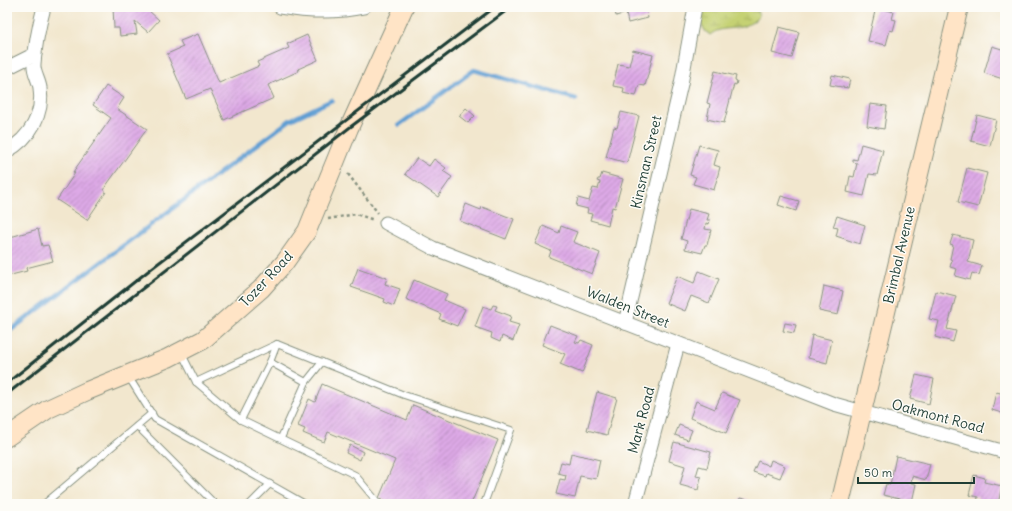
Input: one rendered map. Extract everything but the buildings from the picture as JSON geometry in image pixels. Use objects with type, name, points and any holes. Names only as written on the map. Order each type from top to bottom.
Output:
[{"type":"main road","name":"Tozer Road","points":[[7,437],[48,409],[181,351],[202,340],[261,289],[286,262],[310,222],[404,7]]},
{"type":"main road","name":"Brimbal Avenue","points":[[840,504],[959,7]]},
{"type":"street","points":[[7,151],[16,146],[33,128],[41,106],[40,87],[34,66],[44,7]]},
{"type":"street","points":[[280,7],[320,11],[346,11],[364,7]]},
{"type":"street","name":"Kinsman Street","points":[[625,323],[681,84],[695,7]]},
{"type":"street","points":[[7,68],[35,54]]},
{"type":"street","name":"Walden Street","points":[[386,223],[433,248],[834,404],[862,412]]},
{"type":"street","name":"Mark Road","points":[[635,504],[678,344]]},
{"type":"street","name":"Oakmont Road","points":[[862,412],[1005,452]]},
{"type":"lane","points":[[196,382],[277,344],[404,396],[511,430],[484,504]]},
{"type":"lane","points":[[241,420],[270,362],[277,344]]},
{"type":"lane","points":[[181,351],[196,382],[241,420],[281,438],[354,475],[378,504]]},
{"type":"lane","points":[[270,362],[306,382]]},
{"type":"lane","points":[[281,438],[306,382],[322,362]]},
{"type":"lane","points":[[127,375],[155,419],[305,504]]},
{"type":"lane","points":[[44,504],[152,413]]},
{"type":"lane","points":[[137,426],[215,504]]},
{"type":"lane","points":[[250,504],[270,484]]},
{"type":"path","points":[[337,159],[366,200],[386,223]]},
{"type":"path","points":[[310,222],[356,214],[386,223]]},
{"type":"green space","points":[[702,7],[756,7],[759,16],[747,25],[721,30],[710,35],[705,31],[697,16]]},
{"type":"waterway","points":[[399,125],[474,70],[576,99]]},
{"type":"waterway","points":[[7,333],[290,120],[332,100]]},
{"type":"railway","points":[[7,383],[152,268],[495,7]]},
{"type":"railway","points":[[7,394],[349,128],[511,7]]}]
